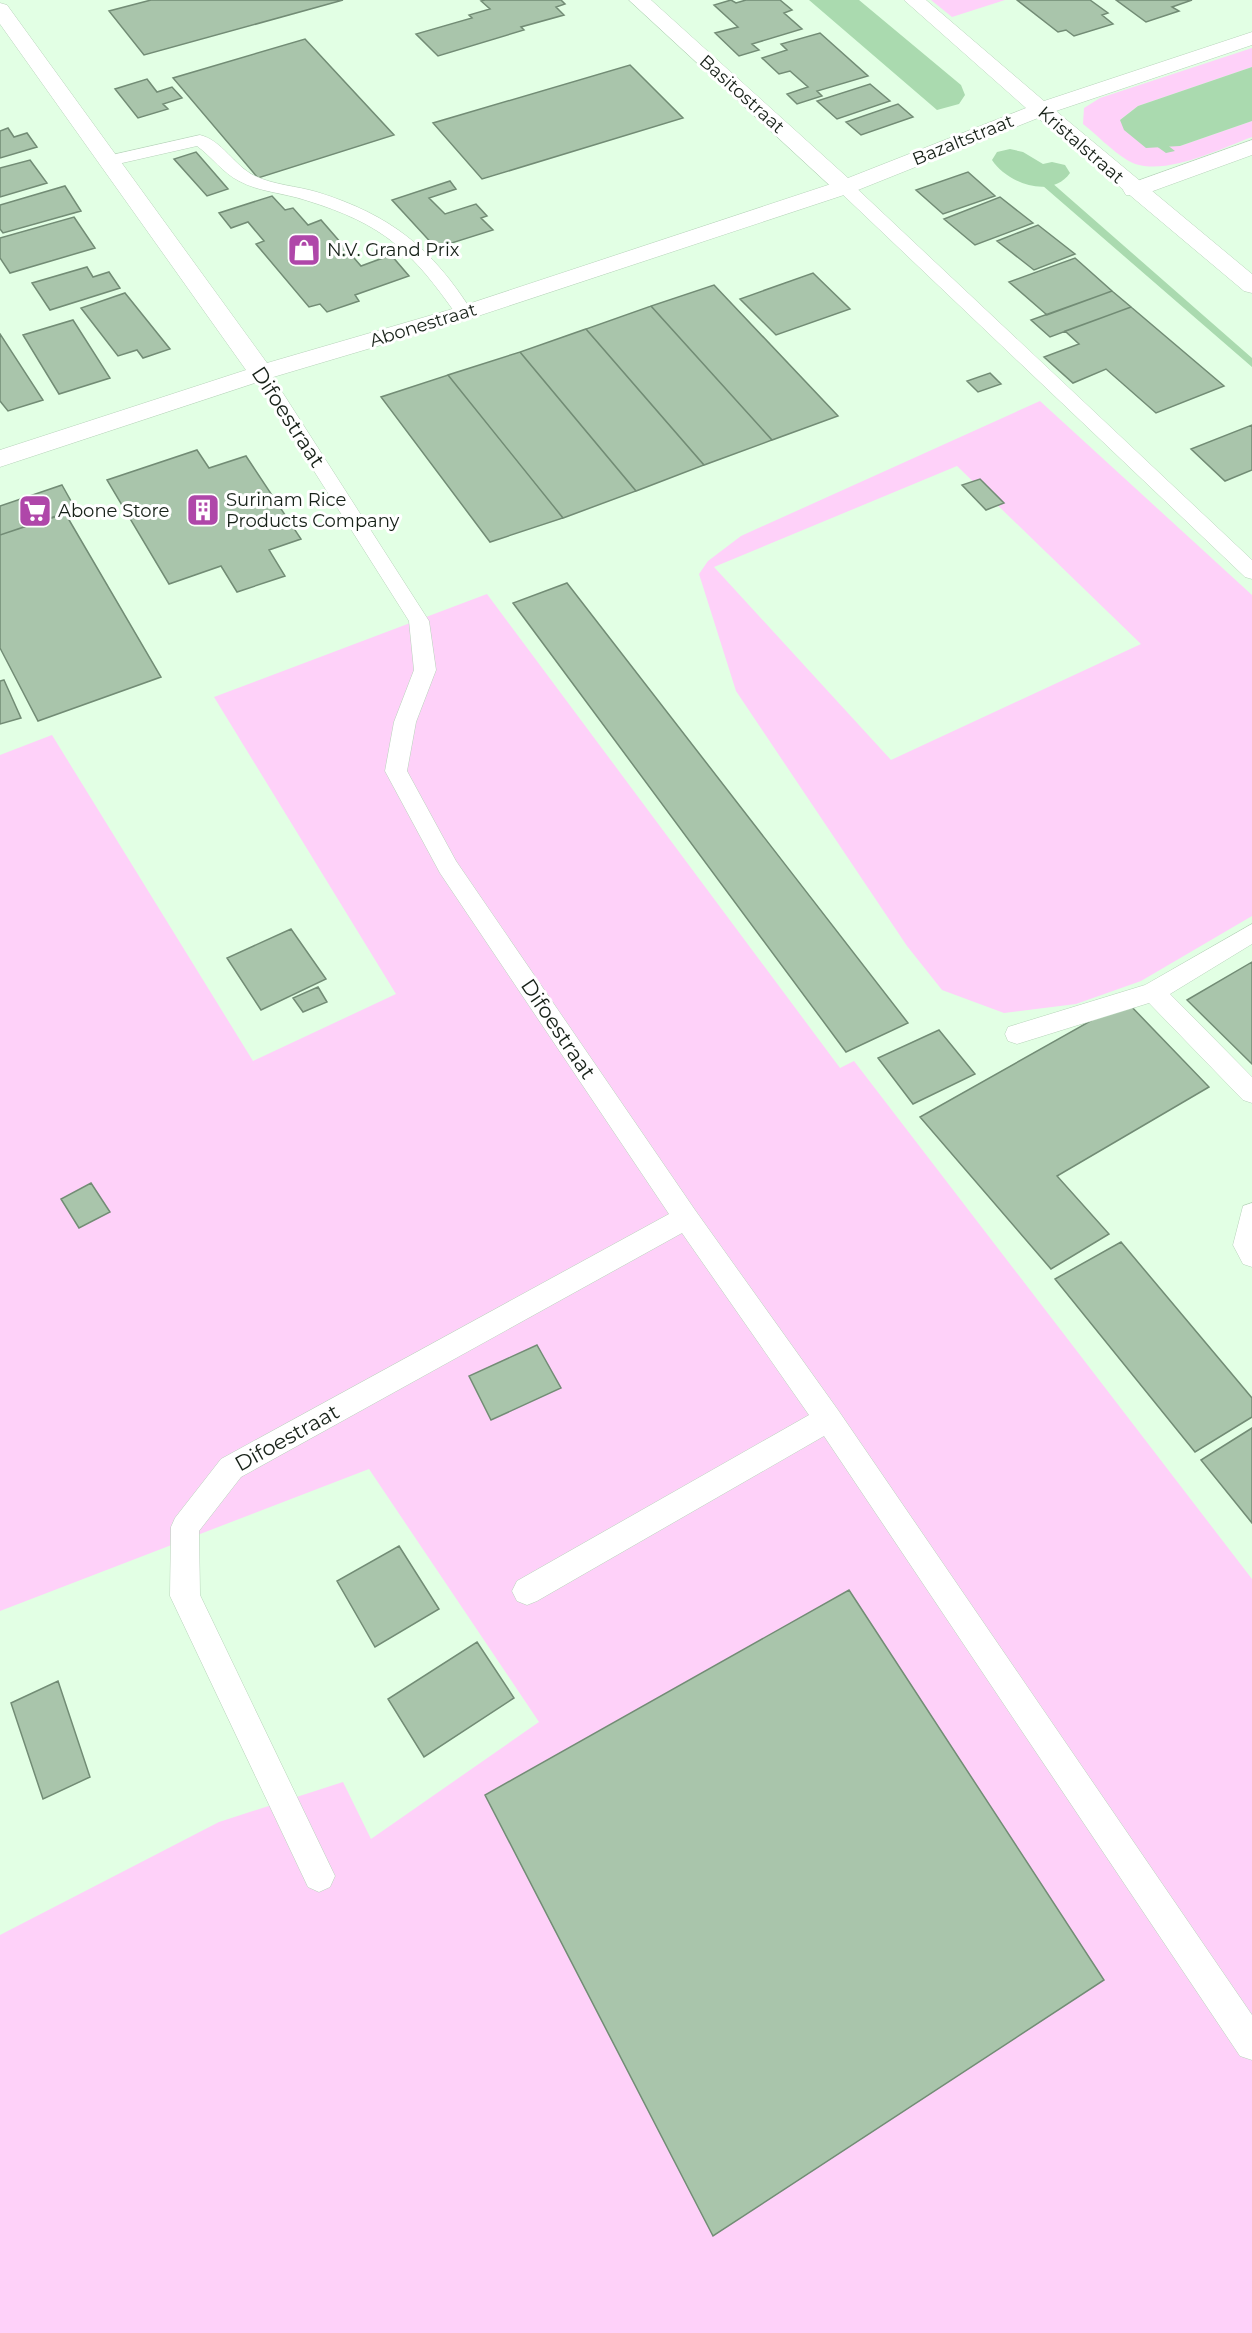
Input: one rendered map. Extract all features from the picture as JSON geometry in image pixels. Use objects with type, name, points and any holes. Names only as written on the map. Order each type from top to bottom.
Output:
[{"type":"street","name":"Basitostraat","points":[[639,0],[845,187]]},
{"type":"street","name":"Kristalstraat","points":[[914,0],[1134,190],[1252,286]]},
{"type":"street","name":"Difoestraat","points":[[0,9],[261,373]]},
{"type":"street","name":"Bazaltstraat","points":[[845,187],[1041,109],[1252,38]]},
{"type":"street","points":[[1134,190],[1252,147]]},
{"type":"street","name":"Abonestraat","points":[[0,459],[261,373],[464,313],[845,187]]},
{"type":"lane","points":[[109,161],[201,140],[243,177],[330,202],[370,218],[401,235],[447,282],[464,313]]},
{"type":"lane","points":[[845,187],[1252,572]]},
{"type":"lane","name":"Difoestraat","points":[[261,373],[419,621],[425,670],[405,722],[396,771],[448,867],[686,1218],[231,1468],[185,1527],[185,1596],[320,1876]]},
{"type":"lane","points":[[1017,1034],[1153,992],[1252,933]]},
{"type":"lane","points":[[1153,992],[1252,1093]]},
{"type":"lane","points":[[1252,1214],[1246,1245],[1252,1256]]},
{"type":"lane","points":[[686,1218],[828,1419],[1252,2044]]},
{"type":"lane","points":[[527,1591],[828,1419]]},
{"type":"shaded area","points":[[809,0],[859,0],[961,85],[965,95],[959,104],[937,110]]},
{"type":"shaded area","points":[[931,0],[1005,0],[952,17]]},
{"type":"shaded area","points":[[1252,48],[1252,67],[1138,106],[1120,120],[1180,146],[1252,121],[1252,137],[1206,155],[1172,165],[1155,167],[1127,160],[1083,124],[1084,108],[1100,98]]},
{"type":"shaded area","points":[[1252,67],[1252,121],[1180,146],[1146,148],[1124,130],[1120,120],[1138,106]]},
{"type":"shaded area","points":[[1040,401],[1252,595],[1252,916],[1141,981],[1076,1004],[1004,1013],[942,990],[907,946],[736,691],[699,574],[708,561],[741,536]],"holes":[[[957,466],[1141,644],[891,760],[714,567]]]},
{"type":"shaded area","points":[[487,594],[840,1068],[854,1061],[1252,1579],[1252,2333],[0,2333],[0,1935],[219,1822],[343,1782],[371,1839],[539,1722],[369,1469],[0,1611],[0,755],[52,735],[253,1061],[396,994],[214,697]]},
{"type":"building","points":[[151,0],[343,0],[144,55],[109,11]]},
{"type":"building","points":[[485,0],[561,0],[565,4],[556,7],[564,15],[521,27],[524,30],[438,56],[416,34],[472,18],[469,15],[490,9],[481,1]]},
{"type":"building","points":[[731,0],[736,3],[746,0],[780,0],[792,10],[784,13],[802,29],[752,44],[759,50],[739,56],[715,33],[738,27],[714,5]]},
{"type":"building","points":[[1017,0],[1090,0],[1108,13],[1102,15],[1113,24],[1074,36],[1066,30],[1058,32]]},
{"type":"building","points":[[1116,0],[1192,0],[1172,7],[1179,11],[1146,22]]},
{"type":"building","points":[[820,33],[868,76],[817,91],[822,96],[797,104],[787,94],[808,87],[790,71],[779,74],[762,58],[787,50],[781,44]]},
{"type":"building","points":[[305,39],[394,135],[258,178],[173,78]]},
{"type":"building","points":[[630,65],[683,118],[482,179],[433,123]]},
{"type":"building","points":[[147,79],[157,92],[172,87],[182,98],[163,104],[168,109],[138,118],[115,89]]},
{"type":"building","points":[[870,84],[890,101],[837,119],[817,101]]},
{"type":"building","points":[[898,104],[913,117],[861,135],[846,122]]},
{"type":"building","points":[[8,128],[14,137],[27,133],[37,147],[0,158],[0,131]]},
{"type":"building","points":[[196,152],[228,189],[207,196],[174,159]]},
{"type":"building","points":[[30,160],[47,183],[0,197],[0,168]]},
{"type":"building","points":[[968,172],[995,196],[943,214],[916,190]]},
{"type":"building","points":[[450,181],[456,189],[429,198],[445,214],[476,204],[487,216],[481,218],[493,230],[436,248],[392,200]]},
{"type":"building","points":[[65,186],[81,211],[3,233],[0,229],[0,205]]},
{"type":"building","name":"N.V. Grand Prix","points":[[272,196],[285,210],[293,208],[308,225],[321,220],[361,266],[391,255],[409,276],[355,295],[359,301],[327,312],[320,304],[309,307],[256,244],[264,241],[248,222],[231,228],[219,213]]},
{"type":"building","points":[[1000,197],[1033,223],[975,245],[944,219]]},
{"type":"building","points":[[74,217],[95,248],[10,273],[0,258],[0,238]]},
{"type":"building","points":[[1038,225],[1075,254],[1034,270],[997,241]]},
{"type":"building","points":[[1075,258],[1112,291],[1047,315],[1009,282]]},
{"type":"building","points":[[87,267],[93,277],[109,272],[120,288],[50,310],[32,283]]},
{"type":"building","points":[[813,273],[850,309],[776,335],[740,299]]},
{"type":"building","points":[[714,285],[838,416],[772,440],[651,306]]},
{"type":"building","points":[[1112,291],[1131,307],[1050,337],[1031,320]]},
{"type":"building","points":[[125,293],[170,349],[143,358],[137,350],[118,356],[81,308]]},
{"type":"building","points":[[651,306],[772,440],[704,465],[586,329]]},
{"type":"building","points":[[1131,307],[1224,386],[1156,413],[1106,369],[1073,383],[1044,357],[1079,344],[1065,331]]},
{"type":"building","points":[[73,320],[110,378],[59,394],[23,335]]},
{"type":"building","points":[[586,329],[704,465],[636,491],[520,352]]},
{"type":"building","points":[[0,334],[43,400],[8,411],[0,401]]},
{"type":"building","points":[[520,352],[636,491],[563,518],[448,375]]},
{"type":"building","points":[[990,373],[1001,384],[978,392],[967,381]]},
{"type":"building","points":[[448,375],[563,518],[490,542],[381,397]]},
{"type":"building","points":[[1252,425],[1252,470],[1225,481],[1191,449]]},
{"type":"building","name":"Surinam Rice Products Company","points":[[197,450],[209,468],[246,456],[301,539],[269,550],[285,576],[237,592],[221,566],[169,584],[107,480]]},
{"type":"building","points":[[980,479],[1004,503],[986,510],[962,485]]},
{"type":"building","name":"Abone Store","points":[[62,485],[76,510],[0,535],[0,506]]},
{"type":"building","points":[[65,513],[161,677],[38,721],[0,648],[0,535]]},
{"type":"building","points":[[567,583],[908,1023],[846,1052],[513,603]]},
{"type":"building","points":[[4,680],[21,718],[0,724],[0,681]]},
{"type":"building","points":[[291,929],[326,979],[261,1010],[227,958]]},
{"type":"building","points":[[1252,962],[1252,1064],[1187,1000]]},
{"type":"building","points":[[318,987],[327,1002],[303,1012],[293,998]]},
{"type":"building","points":[[1126,1001],[1209,1087],[1057,1176],[1109,1234],[1051,1269],[920,1117]]},
{"type":"building","points":[[939,1030],[975,1074],[913,1104],[878,1058]]},
{"type":"building","points":[[91,1183],[110,1212],[79,1228],[61,1199]]},
{"type":"building","points":[[1121,1242],[1252,1398],[1252,1417],[1195,1452],[1055,1279]]},
{"type":"building","points":[[537,1345],[561,1388],[491,1420],[469,1376]]},
{"type":"building","points":[[1252,1428],[1252,1523],[1201,1460]]},
{"type":"building","points":[[399,1546],[439,1609],[375,1647],[337,1581]]},
{"type":"building","points":[[849,1590],[1104,1980],[713,2236],[485,1795]]},
{"type":"building","points":[[477,1642],[514,1698],[424,1757],[388,1699]]},
{"type":"building","points":[[58,1681],[90,1777],[43,1799],[11,1703]]},
{"type":"waterway","points":[[1149,136],[1170,151]]},
{"type":"waterway","points":[[1010,160],[1039,177],[1052,173]]},
{"type":"waterway","points":[[1039,177],[1252,364]]},
{"type":"place","name":"N.V. Grand Prix","points":[[304,250]]},
{"type":"place","name":"Surinam Rice Products Company","points":[[203,510]]},
{"type":"place","name":"Abone Store","points":[[35,511]]}]
